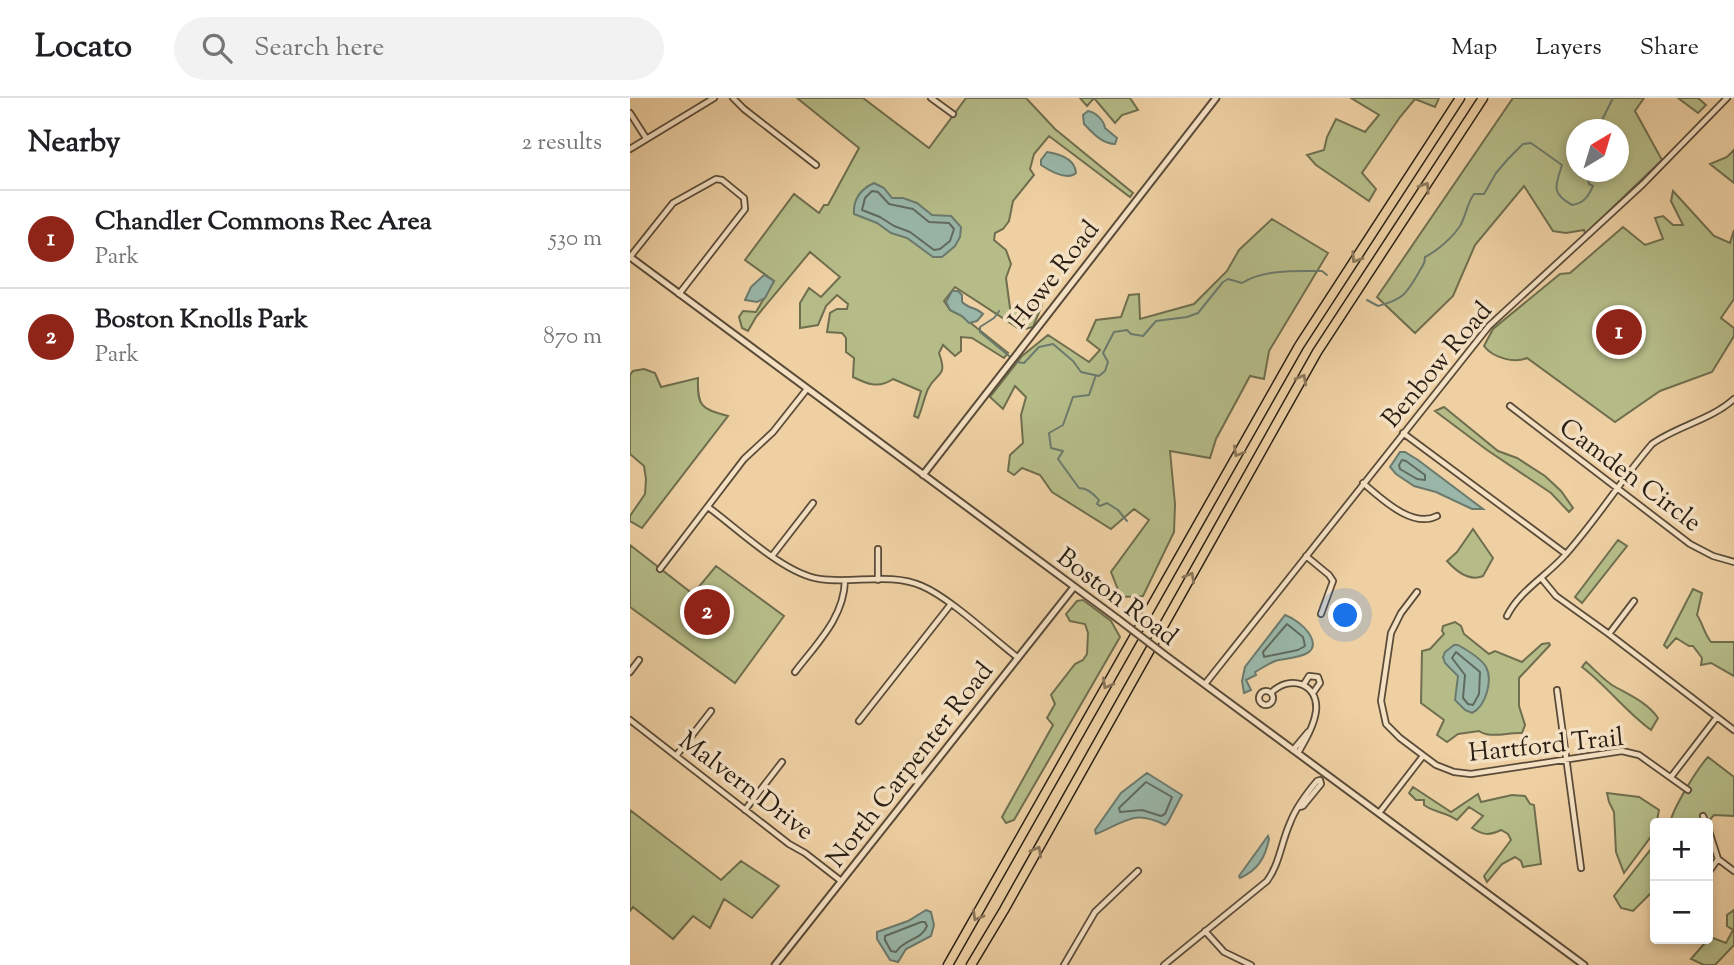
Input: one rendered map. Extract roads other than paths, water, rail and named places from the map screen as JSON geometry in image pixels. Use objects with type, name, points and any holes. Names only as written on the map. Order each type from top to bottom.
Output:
[{"type":"highway","points":[[948,965],[1299,346],[1460,98]]},
{"type":"highway","points":[[971,965],[1317,352],[1483,98]]},
{"type":"street","points":[[630,149],[714,98]]},
{"type":"street","points":[[733,98],[816,165]]},
{"type":"street","points":[[931,98],[954,114]]},
{"type":"street","name":"Howe Road","points":[[923,475],[1216,98]]},
{"type":"street","name":"Benbow Road","points":[[1205,684],[1489,326],[1643,184],[1727,98]]},
{"type":"street","points":[[630,113],[646,138]]},
{"type":"street","points":[[630,257],[673,203],[716,179],[722,180],[744,198],[745,209],[679,294]]},
{"type":"street","name":"Boston Road","points":[[630,257],[1579,963]]},
{"type":"street","points":[[660,569],[749,453],[774,432],[807,389]]},
{"type":"street","points":[[1507,615],[1514,602],[1566,554],[1652,444],[1666,434],[1715,413],[1734,400]]},
{"type":"street","name":"Camden Circle","points":[[1510,406],[1690,544],[1713,556],[1734,562]]},
{"type":"street","points":[[1403,433],[1566,554]]},
{"type":"street","points":[[1363,483],[1402,512],[1424,519],[1437,516]]},
{"type":"street","points":[[772,556],[813,503]]},
{"type":"street","points":[[708,507],[787,567],[806,576],[845,580],[897,580],[915,583],[933,591],[1017,657]]},
{"type":"street","points":[[878,549],[878,580]]},
{"type":"street","points":[[1306,556],[1333,581],[1321,614]]},
{"type":"street","points":[[1542,579],[1556,596],[1734,730]]},
{"type":"street","points":[[795,672],[838,615],[845,580]]},
{"type":"street","name":"North Carpenter Road","points":[[775,965],[1074,587]]},
{"type":"street","name":"Hartford Trail","points":[[1418,592],[1401,613],[1391,633],[1381,701],[1386,724],[1392,732],[1423,755],[1444,769],[1471,774],[1622,751],[1634,753],[1688,790]]},
{"type":"street","points":[[1609,634],[1634,601]]},
{"type":"street","points":[[859,721],[951,604]]},
{"type":"street","points":[[630,672],[639,660]]},
{"type":"street","points":[[1295,751],[1308,731],[1316,711],[1314,693],[1320,683],[1318,677],[1309,676],[1304,684]]},
{"type":"street","points":[[1271,693],[1281,684],[1304,684],[1314,693]]},
{"type":"street","points":[[1557,690],[1581,868]]},
{"type":"street","points":[[676,756],[711,711]]},
{"type":"street","points":[[1671,777],[1717,717]]},
{"type":"street","name":"Malvern Drive","points":[[630,720],[841,881]]},
{"type":"street","points":[[1379,813],[1423,755]]},
{"type":"street","points":[[745,810],[782,762]]},
{"type":"street","points":[[1164,965],[1271,875],[1290,822],[1299,807],[1303,806],[1321,784],[1320,780],[1325,773]]},
{"type":"street","points":[[1713,844],[1718,859],[1734,871]]},
{"type":"street","points":[[1713,866],[1718,859]]},
{"type":"street","points":[[1064,965],[1095,912],[1138,871]]},
{"type":"street","points":[[1205,931],[1224,952],[1251,965]]},
{"type":"water","points":[[1088,111],[1099,117],[1105,128],[1117,138],[1115,144],[1102,140],[1084,124],[1083,115]]},
{"type":"water","points":[[1047,152],[1070,161],[1076,173],[1063,176],[1041,165]]},
{"type":"water","points":[[874,183],[884,188],[892,198],[903,198],[917,203],[932,215],[951,216],[961,227],[955,246],[942,257],[933,257],[907,238],[854,214],[859,195]]},
{"type":"water","points":[[764,275],[774,281],[765,298],[757,302],[745,300],[751,287]]},
{"type":"water","points":[[952,291],[958,291],[962,295],[962,302],[983,314],[977,321],[969,323],[950,310],[946,302]]},
{"type":"water","points":[[1400,452],[1418,460],[1483,509],[1472,509],[1436,492],[1414,486],[1396,474],[1390,467]]},
{"type":"water","points":[[1285,615],[1306,629],[1313,647],[1304,655],[1275,661],[1255,672],[1256,675],[1246,680],[1251,690],[1244,693],[1242,681],[1245,667]]},
{"type":"water","points":[[1454,645],[1477,657],[1488,672],[1484,699],[1472,713],[1455,700],[1458,676],[1445,663],[1443,657]]},
{"type":"water","points":[[1147,773],[1182,795],[1168,822],[1165,825],[1145,818],[1130,819],[1096,834],[1095,830],[1121,793]]},
{"type":"water","points":[[1268,836],[1260,863],[1240,878],[1239,876]]},
{"type":"water","points":[[926,910],[931,912],[934,925],[931,936],[906,949],[898,962],[890,960],[877,939],[877,932],[908,921]]},
{"type":"waterway","points":[[1602,119],[1613,98]]},
{"type":"waterway","points":[[1367,300],[1378,306],[1403,295],[1411,286],[1425,257],[1444,244],[1460,226],[1474,194],[1484,194],[1496,173],[1523,144],[1531,143],[1562,165],[1556,188],[1565,201],[1572,205],[1585,199],[1593,186],[1589,182]]},
{"type":"waterway","points":[[1016,362],[1024,363],[1039,347],[1053,344],[1073,361],[1081,372],[1099,376],[1105,371],[1108,362],[1103,353],[1114,332],[1127,330],[1131,334],[1143,336],[1156,321],[1198,313],[1228,279],[1242,283],[1261,275],[1291,271],[1322,271],[1327,275]]},
{"type":"waterway","points":[[999,311],[994,318],[980,327],[980,332],[1009,356]]},
{"type":"waterway","points":[[1096,375],[1089,395],[1073,397],[1063,425],[1049,433],[1051,448],[1063,451],[1058,459],[1079,488],[1092,494],[1099,500],[1097,504],[1100,506],[1107,503],[1118,510],[1127,521]]},
{"type":"place","name":"Chandler Commons Rec Area","points":[[1619,332]]},
{"type":"place","name":"Boston Knolls Park","points":[[707,612]]}]
